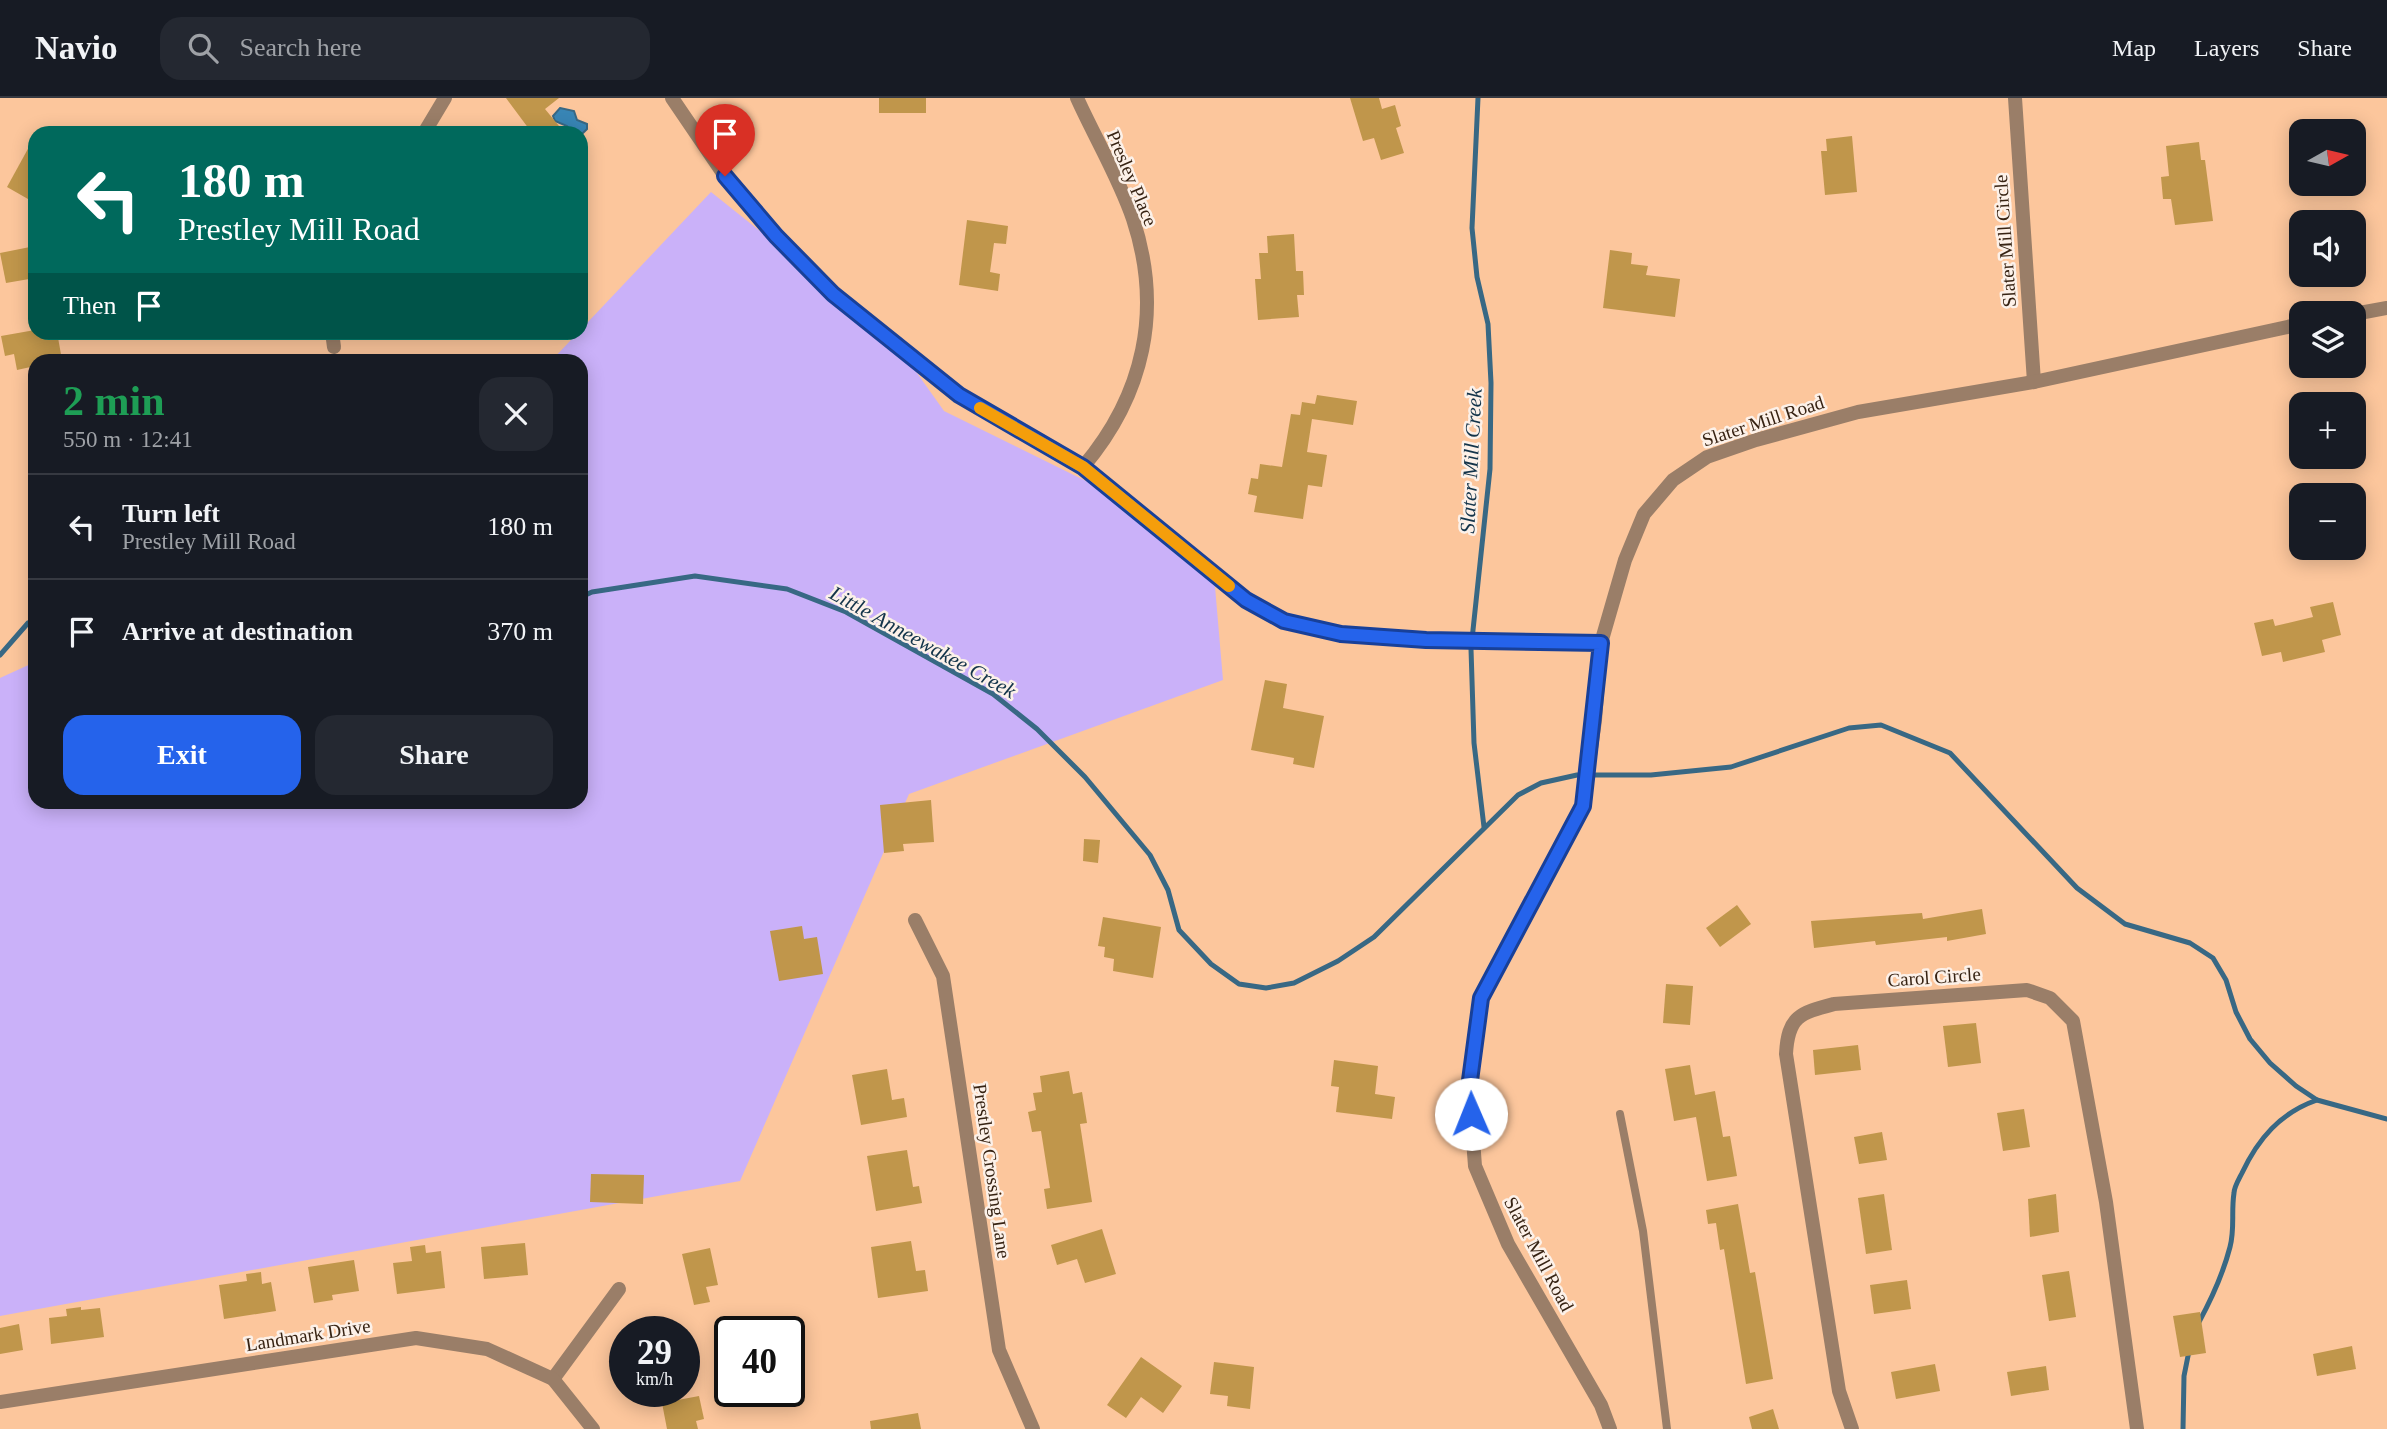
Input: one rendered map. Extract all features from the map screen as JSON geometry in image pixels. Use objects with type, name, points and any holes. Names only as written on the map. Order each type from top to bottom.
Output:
[{"type":"street","points":[[428,126],[445,98]]},
{"type":"street","points":[[672,98],[725,176],[776,236],[833,294],[959,395],[1083,467],[1246,600],[1284,621],[1341,634],[1426,640],[1601,643]]},
{"type":"street","name":"Presley Place","points":[[1077,98],[1132,218],[1147,301],[1147,337],[1130,392],[1108,437],[1083,467]]},
{"type":"street","name":"Slater Mill Circle","points":[[2015,98],[2034,382]]},
{"type":"street","points":[[2366,312],[2387,308]]},
{"type":"street","name":"Slater Mill Road","points":[[1610,1429],[1601,1405],[1508,1244],[1475,1166],[1469,1088],[1481,998],[1583,806],[1601,643],[1625,560],[1644,514],[1673,480],[1707,457],[1857,412],[2034,382],[2289,327]]},
{"type":"street","name":"Prestley Crossing Lane","points":[[915,920],[943,976],[999,1350],[1033,1429]]},
{"type":"street","name":"Carol Circle","points":[[1852,1429],[1839,1391],[1786,1054],[1787,1030],[1797,1019],[1814,1009],[1835,1004],[2027,990],[2050,998],[2073,1021],[2106,1202],[2137,1429]]},
{"type":"street","points":[[552,1379],[619,1289]]},
{"type":"street","name":"Landmark Drive","points":[[0,1402],[416,1338],[487,1349],[552,1379],[593,1429]]},
{"type":"lane","points":[[1620,1114],[1643,1231],[1667,1429]]},
{"type":"shaded area","points":[[711,192],[890,335],[944,411],[1092,484],[1214,575],[1223,680],[909,794],[740,1181],[0,1316],[0,678],[28,665],[28,809],[588,809],[588,354],[558,354],[571,340],[588,340],[588,322]]},
{"type":"water","points":[[560,108],[574,111],[577,120],[587,126],[567,126],[555,121],[553,116]]},
{"type":"building","points":[[506,98],[559,98],[545,109],[559,126],[527,126]]},
{"type":"building","points":[[879,98],[926,98],[926,113],[879,113]]},
{"type":"building","points":[[1350,98],[1379,98],[1382,109],[1395,105],[1401,126],[1396,128],[1404,153],[1381,160],[1374,138],[1363,141]]},
{"type":"building","points":[[1852,136],[1857,192],[1825,195],[1821,151],[1827,151],[1826,139]]},
{"type":"building","points":[[2199,142],[2201,160],[2205,160],[2213,221],[2175,225],[2171,199],[2163,199],[2161,177],[2169,176],[2166,146]]},
{"type":"building","points":[[28,149],[28,199],[7,187]]},
{"type":"building","points":[[967,220],[1008,226],[1006,244],[994,243],[990,272],[1000,274],[998,291],[959,285]]},
{"type":"building","points":[[1294,234],[1296,271],[1303,271],[1304,295],[1297,295],[1299,317],[1258,320],[1255,279],[1261,279],[1259,253],[1268,253],[1267,236]]},
{"type":"building","points":[[28,247],[28,279],[6,283],[0,253]]},
{"type":"building","points":[[1610,250],[1632,253],[1631,264],[1648,266],[1646,275],[1680,279],[1675,317],[1603,308]]},
{"type":"building","points":[[28,331],[28,340],[58,340],[61,354],[28,354],[28,368],[17,370],[14,354],[5,356],[1,336]]},
{"type":"building","points":[[1317,395],[1357,401],[1353,425],[1312,419],[1307,452],[1327,455],[1322,487],[1308,485],[1303,519],[1254,512],[1257,496],[1248,494],[1251,478],[1258,479],[1260,464],[1282,467],[1291,414],[1300,415],[1302,402],[1315,404]]},
{"type":"building","points":[[2333,602],[2341,635],[2322,640],[2325,652],[2283,662],[2281,652],[2262,656],[2254,623],[2273,619],[2275,626],[2313,617],[2310,607]]},
{"type":"building","points":[[1265,680],[1287,684],[1283,708],[1324,716],[1314,768],[1293,764],[1294,758],[1251,750]]},
{"type":"building","points":[[931,800],[934,842],[903,844],[904,851],[884,853],[880,805]]},
{"type":"building","points":[[1084,839],[1100,840],[1098,863],[1083,861]]},
{"type":"building","points":[[1737,905],[1751,924],[1720,947],[1706,928]]},
{"type":"building","points":[[1982,909],[1986,934],[1947,941],[1947,937],[1876,945],[1875,941],[1814,948],[1811,921],[1922,913],[1923,919]]},
{"type":"building","points":[[1103,917],[1161,927],[1153,978],[1113,971],[1114,959],[1104,957],[1105,947],[1098,946]]},
{"type":"building","points":[[802,926],[804,939],[817,937],[823,974],[779,981],[770,931]]},
{"type":"building","points":[[1666,984],[1693,986],[1690,1025],[1663,1023]]},
{"type":"building","points":[[1976,1023],[1981,1063],[1948,1067],[1943,1026]]},
{"type":"building","points":[[1858,1045],[1861,1070],[1815,1075],[1813,1050]]},
{"type":"building","points":[[1334,1060],[1378,1066],[1375,1094],[1395,1097],[1392,1119],[1336,1112],[1339,1087],[1331,1086]]},
{"type":"building","points":[[1690,1065],[1695,1095],[1715,1091],[1723,1137],[1730,1136],[1737,1176],[1707,1181],[1696,1117],[1674,1121],[1665,1069]]},
{"type":"building","points":[[887,1069],[892,1100],[904,1098],[907,1117],[861,1125],[852,1075]]},
{"type":"building","points":[[1069,1071],[1073,1094],[1082,1092],[1087,1123],[1080,1124],[1092,1202],[1047,1209],[1044,1189],[1050,1188],[1041,1131],[1032,1132],[1028,1112],[1036,1110],[1033,1093],[1042,1092],[1040,1076]]},
{"type":"building","points":[[2024,1109],[2030,1147],[2003,1151],[1997,1113]]},
{"type":"building","points":[[1882,1132],[1887,1160],[1859,1164],[1854,1137]]},
{"type":"building","points":[[907,1150],[913,1187],[919,1186],[922,1203],[876,1211],[867,1156]]},
{"type":"building","points":[[591,1174],[644,1175],[643,1204],[590,1202]]},
{"type":"building","points":[[1884,1194],[1892,1250],[1866,1254],[1858,1198]]},
{"type":"building","points":[[2056,1194],[2059,1232],[2030,1237],[2028,1199]]},
{"type":"building","points":[[1738,1204],[1750,1273],[1755,1272],[1773,1379],[1746,1384],[1724,1249],[1720,1250],[1716,1223],[1708,1224],[1706,1210]]},
{"type":"building","points":[[1102,1229],[1116,1274],[1085,1283],[1077,1259],[1057,1265],[1051,1245]]},
{"type":"building","points":[[911,1241],[916,1271],[925,1270],[928,1291],[878,1298],[871,1247]]},
{"type":"building","points":[[525,1243],[528,1275],[484,1279],[481,1247]]},
{"type":"building","points":[[425,1245],[426,1253],[441,1251],[445,1288],[397,1294],[393,1263],[412,1261],[410,1247]]},
{"type":"building","points":[[710,1248],[718,1285],[706,1287],[710,1302],[694,1305],[682,1254]]},
{"type":"building","points":[[354,1260],[359,1291],[332,1295],[333,1300],[314,1303],[308,1267]]},
{"type":"building","points":[[2069,1271],[2076,1317],[2049,1321],[2042,1275]]},
{"type":"building","points":[[261,1272],[262,1284],[271,1282],[276,1311],[224,1319],[219,1285],[247,1281],[246,1274]]},
{"type":"building","points":[[1907,1280],[1911,1309],[1874,1314],[1870,1285]]},
{"type":"building","points":[[81,1307],[81,1310],[100,1308],[104,1337],[51,1344],[49,1318],[67,1316],[66,1309]]},
{"type":"building","points":[[2200,1312],[2206,1353],[2180,1357],[2173,1316]]},
{"type":"building","points":[[19,1324],[23,1350],[0,1354],[0,1328]]},
{"type":"building","points":[[2352,1346],[2356,1369],[2317,1376],[2313,1354]]},
{"type":"building","points":[[1141,1357],[1182,1386],[1163,1413],[1141,1397],[1126,1418],[1107,1405]]},
{"type":"building","points":[[1214,1362],[1254,1367],[1250,1409],[1227,1406],[1228,1396],[1210,1394]]},
{"type":"building","points":[[1935,1364],[1940,1391],[1896,1399],[1891,1372]]},
{"type":"building","points":[[2046,1366],[2049,1390],[2011,1396],[2007,1372]]},
{"type":"building","points":[[700,1401],[704,1419],[696,1421],[698,1429],[667,1429],[663,1407],[700,1407]]},
{"type":"building","points":[[1773,1409],[1779,1429],[1752,1429],[1749,1417]]},
{"type":"building","points":[[918,1413],[921,1429],[871,1429],[870,1421]]},
{"type":"waterway","name":"Slater Mill Creek","points":[[1478,98],[1472,228],[1477,277],[1488,324],[1491,383],[1490,469],[1471,649],[1474,743],[1484,827]]},
{"type":"waterway","name":"Little Anneewakee Creek","points":[[588,594],[695,576],[787,589],[846,612],[993,694],[1037,729],[1085,777],[1150,855],[1168,890],[1179,930],[1211,964],[1239,984],[1266,988],[1294,983],[1338,961],[1374,937],[1518,795],[1541,783],[1577,775],[1651,775],[1731,767],[1849,728],[1881,725],[1950,753],[2077,888],[2125,924],[2190,943],[2213,958],[2226,980],[2236,1012],[2250,1039],[2270,1063],[2296,1086],[2317,1100],[2387,1119]]},
{"type":"waterway","name":"Little Anneewakee Creek","points":[[0,655],[28,623]]},
{"type":"waterway","points":[[2199,1322],[2217,1286],[2227,1257],[2232,1233],[2234,1191],[2248,1161],[2263,1138],[2281,1120],[2317,1100]]},
{"type":"waterway","points":[[2183,1429],[2184,1376],[2189,1351]]},
{"type":"slow traffic","points":[[980,408],[1083,467],[1229,586]]},
{"type":"route","points":[[725,176],[776,236],[833,294],[959,395],[1083,467],[1246,600],[1284,621],[1341,634],[1426,640],[1601,643],[1595,719],[1583,806],[1481,998],[1469,1088],[1471,1114]]}]
